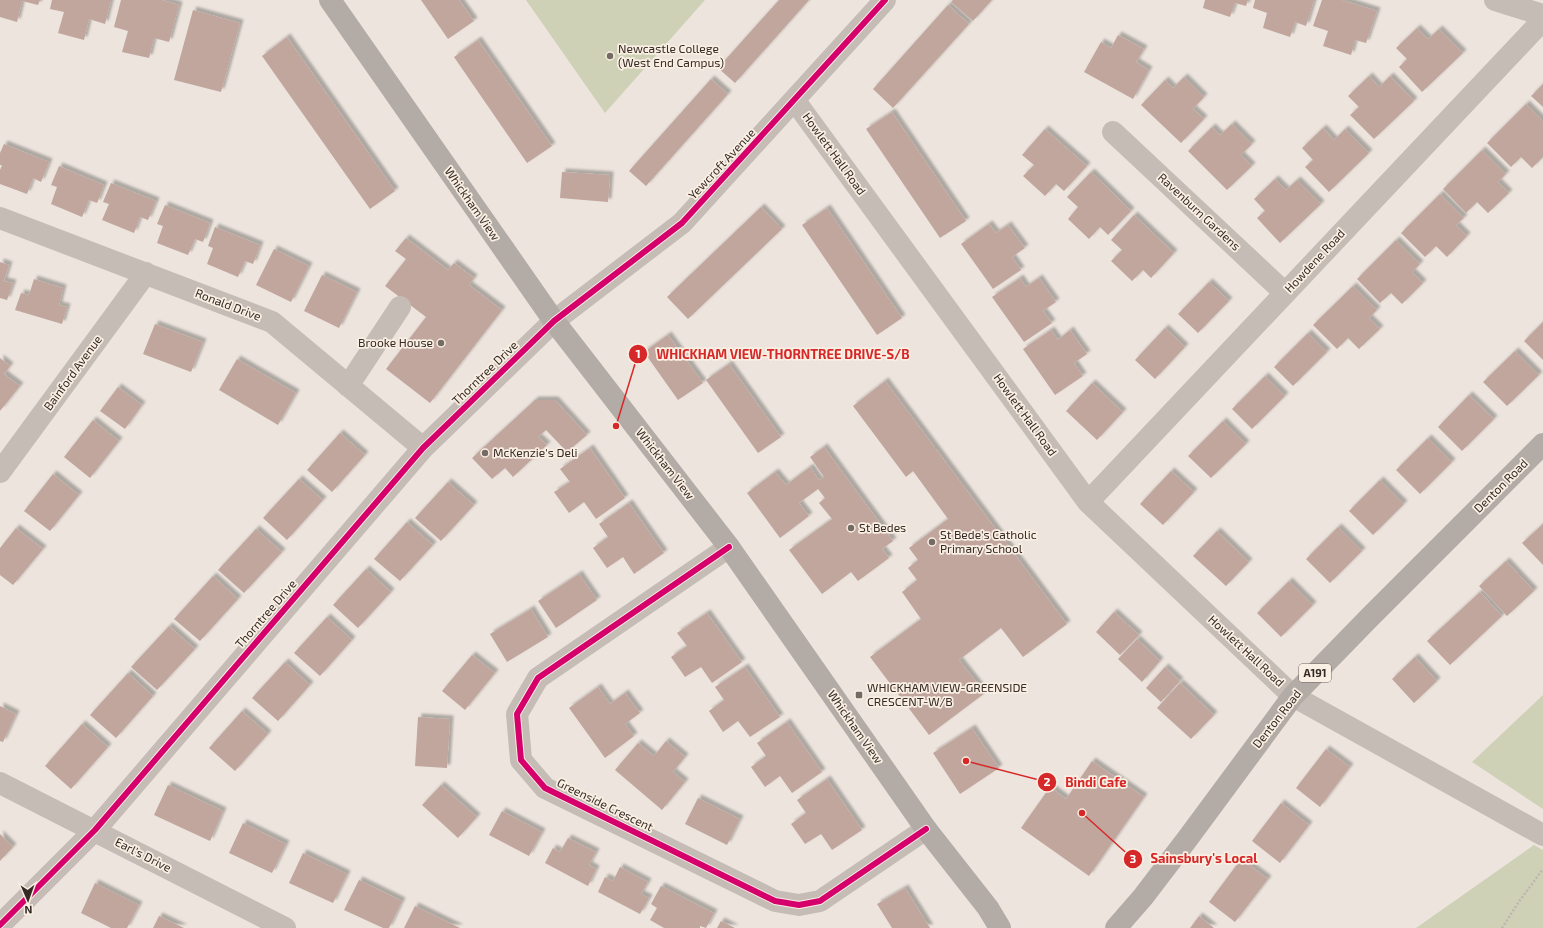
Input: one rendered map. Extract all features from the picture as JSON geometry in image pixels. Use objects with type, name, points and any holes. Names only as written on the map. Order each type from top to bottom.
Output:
[{"type":"main road","name":"Whickham View","points":[[330,0],[554,321],[729,547],[926,829],[988,908],[1000,928]]},
{"type":"main road","name":"Denton Road","points":[[1116,928],[1143,897],[1293,696],[1543,444]]},
{"type":"street","name":"Yewcroft Avenue","points":[[554,321],[682,223],[795,101],[885,0]]},
{"type":"street","points":[[1495,0],[1543,15]]},
{"type":"street","name":"Howdene Road","points":[[1088,502],[1543,20]]},
{"type":"street","name":"Howlett Hall Road","points":[[795,101],[1088,502],[1293,696],[1543,835]]},
{"type":"street","name":"Ravenburn Gardens","points":[[1113,132],[1285,293]]},
{"type":"street","name":"Ronald Drive","points":[[0,218],[272,322],[423,448]]},
{"type":"street","name":"Bainford Avenue","points":[[0,472],[146,273]]},
{"type":"street","points":[[348,386],[400,307]]},
{"type":"street","name":"Thorntree Drive","points":[[0,925],[95,830],[423,448],[554,321]]},
{"type":"street","name":"Greenside Crescent","points":[[729,547],[538,678],[517,714],[521,760],[545,788],[775,901],[799,905],[820,901],[926,829]]},
{"type":"street","name":"Earl's Drive","points":[[0,783],[285,928]]},
{"type":"path","points":[[1502,928],[1543,869]]},
{"type":"green space","name":"Newcastle College (West End Campus)","points":[[526,0],[705,0],[605,113]]},
{"type":"green space","points":[[1543,695],[1543,809],[1472,762]]},
{"type":"green space","points":[[1534,845],[1543,850],[1543,928],[1416,928]]},
{"type":"building","points":[[0,0],[40,0],[38,5],[22,1],[17,22],[0,17]]},
{"type":"building","points":[[52,0],[111,0],[105,24],[89,19],[84,40],[58,33],[64,12],[50,9]]},
{"type":"building","points":[[121,0],[162,0],[179,5],[169,42],[154,38],[149,58],[122,52],[128,31],[114,27]]},
{"type":"building","points":[[421,0],[459,0],[474,21],[448,39]]},
{"type":"building","points":[[779,0],[809,0],[735,83],[718,68]]},
{"type":"building","points":[[953,0],[992,0],[973,21],[951,2]]},
{"type":"building","points":[[1205,0],[1248,0],[1246,6],[1235,3],[1230,17],[1203,8]]},
{"type":"building","points":[[1255,0],[1314,0],[1306,26],[1295,22],[1290,37],[1263,28],[1267,13],[1253,8]]},
{"type":"building","points":[[1322,0],[1342,0],[1377,11],[1366,43],[1355,40],[1351,55],[1323,46],[1328,31],[1313,26]]},
{"type":"building","points":[[948,5],[969,24],[893,108],[873,89]]},
{"type":"building","points":[[193,10],[240,23],[221,92],[174,80]]},
{"type":"building","points":[[1417,28],[1428,39],[1439,29],[1463,53],[1422,92],[1399,67],[1407,59],[1396,48]]},
{"type":"building","points":[[1118,35],[1144,49],[1136,62],[1149,70],[1133,99],[1084,72],[1101,42],[1111,48]]},
{"type":"building","points":[[287,37],[395,191],[370,209],[262,56]]},
{"type":"building","points":[[478,40],[552,146],[527,163],[454,57]]},
{"type":"building","points":[[1369,76],[1379,87],[1390,76],[1414,101],[1374,139],[1350,115],[1359,107],[1348,96]]},
{"type":"building","points":[[1184,77],[1204,97],[1193,109],[1204,119],[1181,143],[1141,105],[1165,80],[1173,88]]},
{"type":"building","points":[[711,79],[728,94],[646,186],[629,171]]},
{"type":"building","points":[[1543,84],[1543,107],[1531,96]]},
{"type":"building","points":[[1526,104],[1543,121],[1543,157],[1532,168],[1521,157],[1511,167],[1487,143]]},
{"type":"building","points":[[892,112],[966,221],[940,238],[866,129]]},
{"type":"building","points":[[1232,124],[1252,144],[1241,155],[1252,166],[1227,190],[1188,151],[1212,127],[1220,135]]},
{"type":"building","points":[[1323,128],[1334,140],[1345,129],[1369,153],[1329,192],[1305,167],[1313,160],[1302,148]]},
{"type":"building","points":[[1045,129],[1087,166],[1064,191],[1056,184],[1045,196],[1023,176],[1034,165],[1022,155]]},
{"type":"building","points":[[4,144],[49,162],[41,182],[33,178],[27,194],[0,184],[0,170],[2,165],[0,165],[0,153]]},
{"type":"building","points":[[1482,150],[1506,174],[1498,182],[1509,193],[1488,213],[1477,202],[1466,213],[1443,189]]},
{"type":"building","points":[[59,166],[104,185],[97,203],[89,200],[82,217],[51,204],[57,187],[51,185]]},
{"type":"building","points":[[562,172],[610,175],[608,202],[560,198]]},
{"type":"building","points":[[1091,172],[1131,211],[1108,235],[1100,227],[1089,239],[1068,219],[1078,207],[1067,197]]},
{"type":"building","points":[[1275,179],[1286,190],[1297,180],[1321,204],[1280,243],[1257,218],[1265,211],[1254,199]]},
{"type":"building","points":[[111,183],[156,201],[148,220],[140,217],[134,233],[102,220],[109,204],[103,202]]},
{"type":"building","points":[[1440,194],[1464,218],[1456,225],[1467,236],[1447,257],[1436,246],[1425,257],[1401,233]]},
{"type":"building","points":[[165,205],[210,223],[203,242],[195,239],[188,255],[157,243],[163,226],[157,224]]},
{"type":"building","points":[[761,207],[782,229],[688,319],[667,297]]},
{"type":"building","points":[[827,208],[902,318],[877,335],[802,225]]},
{"type":"building","points":[[1134,215],[1174,253],[1151,278],[1143,270],[1132,281],[1111,261],[1122,250],[1111,240]]},
{"type":"building","points":[[989,224],[996,233],[1008,225],[1025,248],[1012,257],[1021,270],[993,289],[961,244]]},
{"type":"building","points":[[215,227],[260,245],[253,264],[245,261],[238,277],[207,264],[213,248],[208,246]]},
{"type":"building","name":"Brooke House","points":[[406,238],[448,270],[454,263],[474,278],[469,285],[502,310],[430,403],[386,369],[426,317],[385,286],[406,259],[395,251]]},
{"type":"building","points":[[1396,240],[1420,264],[1412,272],[1423,283],[1402,304],[1391,293],[1380,303],[1357,279]]},
{"type":"building","points":[[274,249],[309,266],[291,302],[256,285]]},
{"type":"building","points":[[0,262],[9,265],[4,281],[13,283],[7,300],[0,298]]},
{"type":"building","points":[[322,275],[357,292],[339,328],[304,311]]},
{"type":"building","points":[[1020,278],[1026,287],[1039,278],[1056,302],[1043,311],[1052,323],[1024,342],[992,297]]},
{"type":"building","points":[[34,279],[63,288],[59,305],[67,307],[62,324],[15,310],[21,293],[29,295]]},
{"type":"building","points":[[1209,282],[1229,301],[1198,333],[1178,314]]},
{"type":"building","points":[[1353,286],[1377,310],[1369,318],[1380,329],[1359,349],[1348,338],[1337,349],[1313,325]]},
{"type":"building","points":[[1543,322],[1543,360],[1524,341]]},
{"type":"building","points":[[155,324],[203,342],[191,372],[143,354]]},
{"type":"building","points":[[1165,328],[1185,347],[1155,379],[1135,360]]},
{"type":"building","points":[[1051,330],[1058,340],[1070,330],[1087,354],[1074,363],[1083,376],[1055,395],[1023,349]]},
{"type":"building","points":[[1308,333],[1327,352],[1293,386],[1274,367]]},
{"type":"building","points":[[668,335],[703,383],[678,400],[644,352]]},
{"type":"building","points":[[1515,351],[1539,375],[1507,406],[1483,382]]},
{"type":"building","points":[[0,358],[10,366],[4,374],[20,386],[0,411]]},
{"type":"building","points":[[237,359],[296,393],[278,425],[219,390]]},
{"type":"building","points":[[729,364],[781,437],[758,453],[706,380]]},
{"type":"building","points":[[1265,376],[1285,396],[1252,429],[1232,409]]},
{"type":"building","points":[[885,381],[1067,624],[1023,657],[1001,628],[959,660],[985,693],[929,735],[870,657],[921,619],[902,592],[917,580],[908,568],[918,560],[909,548],[948,519],[913,471],[906,477],[853,406]]},
{"type":"building","points":[[1092,383],[1123,412],[1097,440],[1066,411]]},
{"type":"building","points":[[118,387],[142,405],[125,429],[100,411]]},
{"type":"building","points":[[1469,395],[1494,419],[1462,451],[1438,427]]},
{"type":"building","points":[[535,400],[555,400],[587,435],[567,452],[546,430],[538,437],[547,445],[513,477],[505,468],[492,479],[472,458]]},
{"type":"building","points":[[93,420],[119,441],[90,478],[64,457]]},
{"type":"building","points":[[1223,421],[1246,444],[1211,478],[1188,456]]},
{"type":"building","points":[[340,433],[365,455],[332,492],[307,470]]},
{"type":"building","points":[[1428,438],[1452,462],[1420,494],[1396,470]]},
{"type":"building","name":"St Bedes","points":[[824,447],[893,541],[882,549],[889,558],[858,581],[851,572],[822,594],[789,550],[832,519],[819,503],[825,498],[818,489],[799,503],[809,516],[780,538],[747,493],[775,472],[786,485],[810,467],[819,480],[824,477],[810,457]]},
{"type":"building","points":[[590,448],[625,498],[596,519],[584,502],[569,513],[554,492],[570,482],[560,469]]},
{"type":"building","points":[[1171,471],[1194,492],[1163,525],[1140,504]]},
{"type":"building","points":[[53,474],[79,495],[50,531],[24,511]]},
{"type":"building","points":[[299,479],[323,500],[287,540],[263,518]]},
{"type":"building","points":[[1380,480],[1404,504],[1373,535],[1349,511]]},
{"type":"building","points":[[448,482],[474,505],[441,541],[415,518]]},
{"type":"building","points":[[629,503],[664,553],[634,574],[623,557],[607,568],[593,548],[608,537],[599,524]]},
{"type":"building","points":[[407,522],[433,545],[400,581],[374,559]]},
{"type":"building","points":[[1543,524],[1543,565],[1522,543]]},
{"type":"building","points":[[1338,527],[1362,551],[1330,583],[1306,559]]},
{"type":"building","points":[[16,528],[43,549],[13,585],[0,575],[0,548]]},
{"type":"building","points":[[256,529],[282,552],[244,593],[218,570]]},
{"type":"building","points":[[1217,531],[1249,562],[1226,586],[1193,556]]},
{"type":"building","points":[[1506,561],[1534,591],[1507,616],[1479,586]]},
{"type":"building","points":[[366,569],[391,592],[358,628],[333,605]]},
{"type":"building","points":[[579,574],[597,600],[556,628],[538,601]]},
{"type":"building","points":[[213,576],[238,599],[200,641],[174,619]]},
{"type":"building","points":[[1289,581],[1313,605],[1281,637],[1257,613]]},
{"type":"building","points":[[1480,592],[1502,616],[1450,665],[1427,641]]},
{"type":"building","points":[[531,609],[548,637],[507,662],[490,634]]},
{"type":"building","points":[[1114,612],[1139,635],[1120,655],[1096,632]]},
{"type":"building","points":[[707,613],[742,662],[712,683],[701,667],[685,677],[671,657],[687,646],[677,633]]},
{"type":"building","points":[[327,617],[352,640],[320,676],[294,653]]},
{"type":"building","points":[[169,626],[195,649],[157,690],[131,667]]},
{"type":"building","points":[[1137,639],[1160,661],[1142,682],[1118,659]]},
{"type":"building","points":[[472,655],[495,673],[465,710],[442,691]]},
{"type":"building","points":[[1415,657],[1437,681],[1414,703],[1392,679]]},
{"type":"building","points":[[285,662],[310,685],[278,721],[252,698]]},
{"type":"building","points":[[745,667],[780,717],[750,737],[738,721],[723,732],[709,711],[724,700],[715,687]]},
{"type":"building","points":[[1165,667],[1180,681],[1161,702],[1146,688]]},
{"type":"building","points":[[128,673],[153,696],[116,738],[90,715]]},
{"type":"building","points":[[1180,683],[1214,715],[1191,739],[1157,708]]},
{"type":"building","points":[[598,687],[610,704],[625,693],[640,713],[625,724],[634,736],[605,758],[569,708]]},
{"type":"building","points":[[0,706],[16,714],[3,742],[0,741]]},
{"type":"building","points":[[242,711],[268,734],[235,771],[209,748]]},
{"type":"building","points":[[418,717],[450,719],[447,768],[415,766]]},
{"type":"building","points":[[787,722],[822,772],[792,793],[780,776],[765,787],[751,767],[766,756],[757,743]]},
{"type":"building","points":[[82,724],[108,747],[71,789],[45,766]]},
{"type":"building","points":[[972,728],[999,768],[960,794],[933,753]]},
{"type":"building","points":[[666,741],[685,757],[673,772],[685,782],[662,810],[615,770],[638,743],[654,756]]},
{"type":"building","points":[[1326,749],[1350,767],[1320,807],[1296,788]]},
{"type":"building","points":[[1092,761],[1144,797],[1089,876],[1021,828],[1050,787],[1066,799]]},
{"type":"building","points":[[827,779],[862,830],[832,850],[821,834],[805,844],[791,824],[806,813],[797,800]]},
{"type":"building","points":[[168,785],[223,811],[210,841],[154,815]]},
{"type":"building","points":[[441,785],[477,817],[458,838],[422,805]]},
{"type":"building","points":[[698,798],[740,819],[727,845],[685,824]]},
{"type":"building","points":[[1281,803],[1309,825],[1280,863],[1252,841]]},
{"type":"building","points":[[502,811],[542,832],[529,856],[489,835]]},
{"type":"building","points":[[243,823],[286,844],[272,873],[229,853]]},
{"type":"building","points":[[0,834],[13,847],[0,861]]},
{"type":"building","points":[[568,838],[596,852],[589,865],[596,869],[588,886],[545,863],[553,848],[560,852]]},
{"type":"building","points":[[303,853],[347,874],[333,903],[289,883]]},
{"type":"building","points":[[1241,859],[1268,879],[1235,922],[1209,902]]},
{"type":"building","points":[[620,867],[648,882],[641,894],[649,898],[640,914],[598,892],[605,877],[613,881]]},
{"type":"building","points":[[359,880],[402,901],[389,928],[383,928],[344,910]]},
{"type":"building","points":[[95,883],[139,905],[127,928],[111,928],[81,913]]},
{"type":"building","points":[[661,886],[714,913],[706,928],[700,926],[700,928],[664,928],[650,920],[657,908],[651,904]]},
{"type":"building","points":[[905,888],[930,928],[892,928],[877,904]]},
{"type":"building","points":[[415,906],[460,928],[404,928]]},
{"type":"building","points":[[159,916],[184,928],[153,928]]},
{"type":"building","points":[[1199,916],[1214,928],[1190,928]]},
{"type":"building","points":[[721,921],[735,928],[717,928]]},
{"type":"cycle path","points":[[0,925],[95,830],[423,448],[554,321],[682,223],[885,0]]},
{"type":"cycle path","points":[[729,547],[538,678],[517,714],[521,760],[545,788],[775,901],[799,905],[820,901],[926,829]]},
{"type":"place","name":"Newcastle College (West End Campus)","points":[[610,56]]},
{"type":"place","name":"Brooke House","points":[[441,343]]},
{"type":"place","name":"WHICKHAM VIEW-THORNTREE DRIVE-S/B","points":[[616,426]]},
{"type":"place","name":"McKenzie's Deli","points":[[485,453]]},
{"type":"place","name":"St Bedes","points":[[851,528]]},
{"type":"place","name":"St Bede's Catholic Primary School","points":[[932,542]]},
{"type":"place","name":"WHICKHAM VIEW-GREENSIDE CRESCENT-W/B","points":[[859,695]]},
{"type":"place","name":"Bindi Cafe","points":[[966,761]]},
{"type":"place","name":"Sainsbury's Local","points":[[1082,813]]}]
